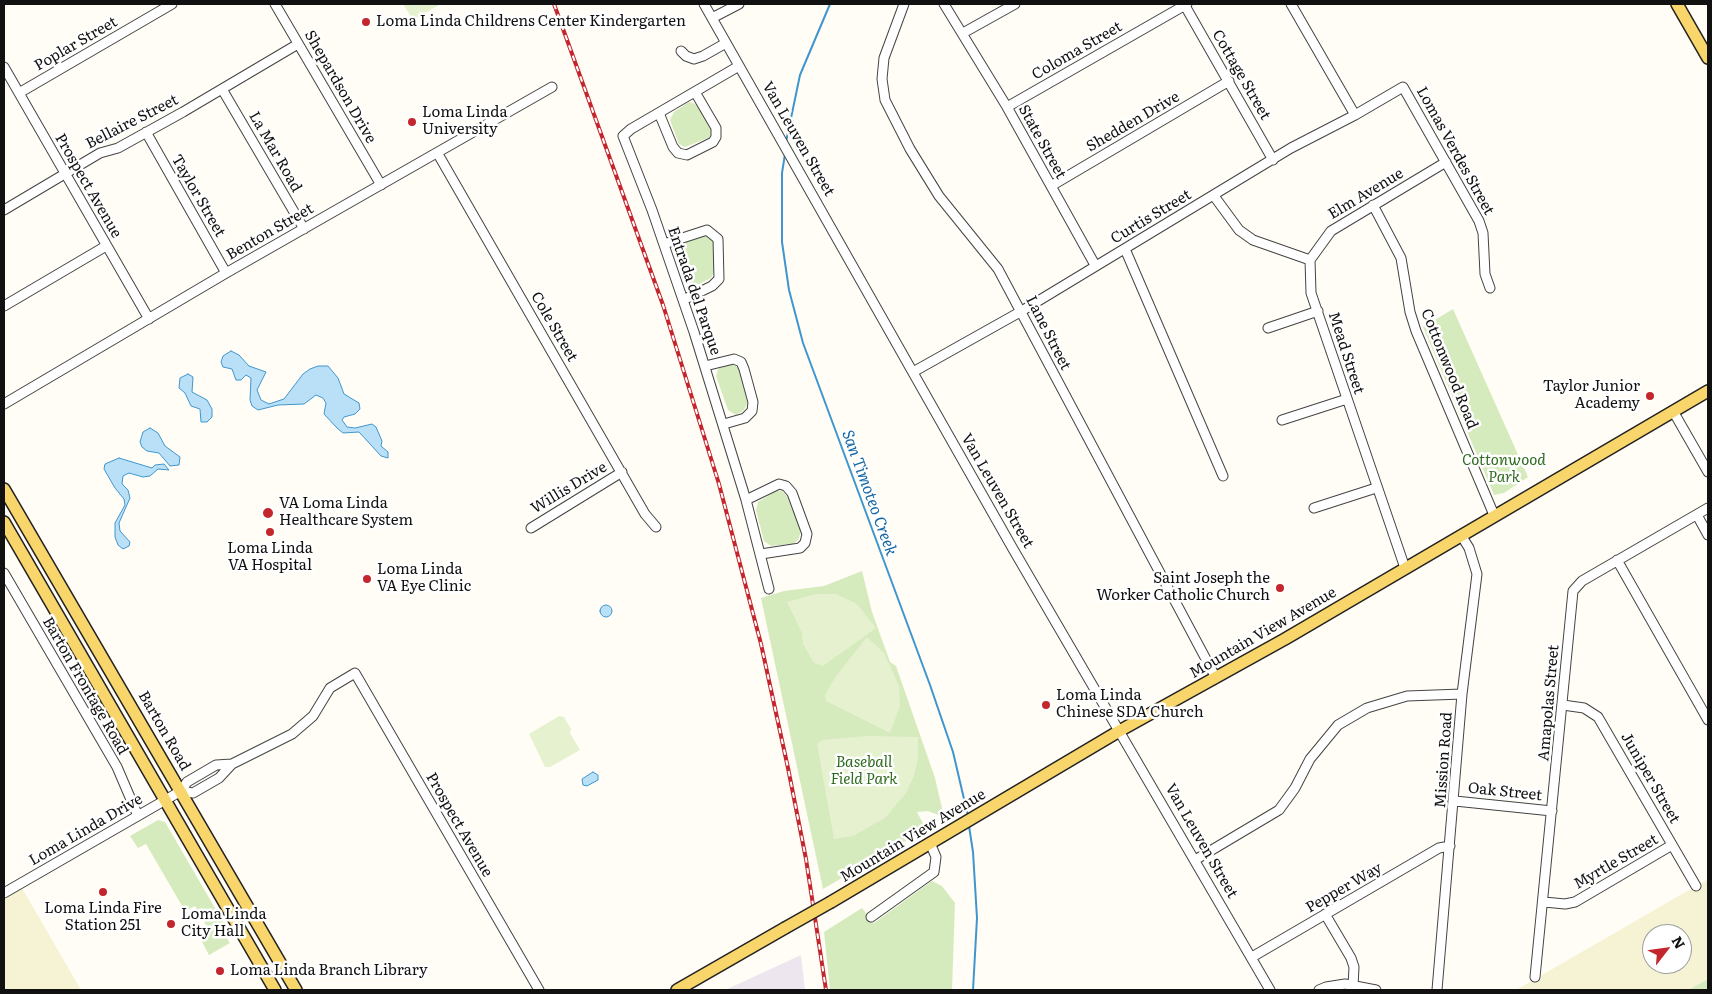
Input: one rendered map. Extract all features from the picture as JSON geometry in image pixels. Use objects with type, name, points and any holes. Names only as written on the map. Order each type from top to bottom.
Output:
[{"type":"main road","points":[[1677,4],[1708,58]]},
{"type":"main road","name":"Mountain View Avenue","points":[[677,990],[1708,390]]},
{"type":"main road","name":"Barton Road","points":[[4,489],[296,990]]},
{"type":"main road","points":[[4,522],[275,990]]},
{"type":"main road","points":[[265,973],[280,990]]},
{"type":"street","name":"Poplar Street","points":[[19,93],[172,4]]},
{"type":"street","name":"Shepardson Drive","points":[[275,4],[381,185]]},
{"type":"street","name":"Van Leuven Street","points":[[704,4],[1016,552],[1121,730],[1270,990]]},
{"type":"street","points":[[712,18],[739,4]]},
{"type":"street","name":"Lane Street","points":[[904,4],[884,58],[882,78],[885,100],[910,149],[938,196],[998,269],[1216,678]]},
{"type":"street","points":[[944,4],[963,33],[1015,4]]},
{"type":"street","name":"Cottage Street","points":[[1185,4],[1273,160]]},
{"type":"street","name":"Coloma Street","points":[[1007,107],[1185,4]]},
{"type":"street","points":[[1292,4],[1355,115]]},
{"type":"street","name":"State Street","points":[[963,33],[1007,107],[1095,266]]},
{"type":"street","points":[[681,50],[686,56],[694,59],[726,43]]},
{"type":"street","name":"Bellaire Street","points":[[4,210],[100,154],[118,148],[298,44]]},
{"type":"street","name":"Entrada del Parque","points":[[739,66],[630,129],[623,136],[664,244],[724,424],[769,589]]},
{"type":"street","name":"Prospect Avenue","points":[[4,67],[148,319]]},
{"type":"street","name":"Shedden Drive","points":[[1051,186],[1229,82]]},
{"type":"street","name":"Benton Street","points":[[4,404],[226,273],[438,154],[552,87]]},
{"type":"street","name":"Curtis Street","points":[[913,372],[1020,312],[1316,134],[1355,115],[1403,87]]},
{"type":"street","name":"Lomas Verdes Street","points":[[1403,87],[1479,221],[1484,234],[1485,274],[1490,288]]},
{"type":"street","name":"La Mar Road","points":[[222,89],[304,229]]},
{"type":"street","points":[[659,113],[673,147],[678,153],[687,155],[713,142],[716,137],[716,128],[695,92]]},
{"type":"street","name":"Taylor Street","points":[[146,132],[226,273]]},
{"type":"street","name":"Cole Street","points":[[438,154],[646,514],[656,527]]},
{"type":"street","name":"Elm Avenue","points":[[1310,260],[1331,230],[1446,162]]},
{"type":"street","points":[[1214,196],[1239,230],[1253,240],[1310,260]]},
{"type":"street","name":"Cottonwood Road","points":[[1373,204],[1401,258],[1410,312],[1416,330],[1494,515]]},
{"type":"street","points":[[664,244],[707,230],[718,239],[719,279],[712,286],[683,300]]},
{"type":"street","points":[[4,306],[106,246]]},
{"type":"street","points":[[1124,249],[1223,476]]},
{"type":"street","name":"Mead Street","points":[[1310,260],[1311,293],[1376,488],[1405,568]]},
{"type":"street","points":[[1268,328],[1318,311]]},
{"type":"street","points":[[705,366],[734,359],[741,362],[744,369],[754,402],[752,411],[745,418],[724,424]]},
{"type":"street","points":[[1282,420],[1347,399]]},
{"type":"street","points":[[1673,411],[1708,472]]},
{"type":"street","name":"Willis Drive","points":[[531,528],[622,472]]},
{"type":"street","points":[[746,500],[779,484],[786,486],[792,493],[807,534],[805,543],[800,548],[761,554]]},
{"type":"street","points":[[1314,508],[1376,488]]},
{"type":"street","name":"Amapolas Street","points":[[1536,977],[1573,591],[1582,581],[1708,508]]},
{"type":"street","points":[[1697,515],[1708,535]]},
{"type":"street","name":"Mission Road","points":[[1437,990],[1455,800],[1462,694],[1477,574],[1469,548],[1461,535]]},
{"type":"street","points":[[1617,560],[1708,720]]},
{"type":"street","name":"Barton Frontage Road","points":[[4,574],[117,767],[138,816]]},
{"type":"street","name":"Prospect Avenue","points":[[355,673],[539,990]]},
{"type":"street","name":"Loma Linda Drive","points":[[4,893],[181,791],[194,793],[219,778],[232,764],[292,734],[314,716],[330,688],[355,673]]},
{"type":"street","points":[[1195,860],[1278,810],[1295,788],[1310,759],[1338,726],[1347,720],[1367,708],[1407,696],[1462,694]]},
{"type":"street","name":"Juniper Street","points":[[1563,705],[1584,708],[1598,718],[1696,886]]},
{"type":"street","name":"Oak Street","points":[[1455,800],[1552,811]]},
{"type":"street","points":[[871,918],[934,872],[936,857],[930,843]]},
{"type":"street","name":"Myrtle Street","points":[[1544,902],[1564,904],[1575,902],[1672,845]]},
{"type":"street","name":"Pepper Way","points":[[1252,957],[1440,848],[1450,846]]},
{"type":"street","points":[[1325,914],[1351,958],[1355,977],[1353,986]]},
{"type":"street","points":[[1319,990],[1336,985],[1376,990]]},
{"type":"shaded area","points":[[1708,879],[1708,979],[1688,990],[1516,990]]},
{"type":"shaded area","points":[[22,888],[81,990],[4,990],[4,899]]},
{"type":"shaded area","points":[[801,955],[805,990],[725,990]]},
{"type":"green space","points":[[403,4],[441,4],[413,20]]},
{"type":"green space","points":[[689,102],[698,105],[711,128],[712,134],[708,138],[685,147],[679,144],[670,120],[674,112]]},
{"type":"green space","points":[[701,234],[710,234],[714,242],[714,272],[711,278],[695,286],[687,284],[675,252],[678,243]]},
{"type":"green space","name":"Cottonwood Park","points":[[1453,309],[1528,477],[1504,493],[1494,495],[1423,327]]},
{"type":"green space","points":[[730,364],[736,366],[740,371],[748,402],[744,410],[736,415],[728,410],[716,376],[719,367]]},
{"type":"green space","points":[[776,491],[782,491],[787,496],[801,531],[798,540],[793,544],[771,546],[764,541],[756,510],[758,502]]},
{"type":"green space","name":"Baseball Field Park","points":[[862,571],[872,612],[890,662],[896,666],[935,778],[944,817],[928,811],[917,812],[926,829],[823,889],[761,598],[784,591],[824,586]]},
{"type":"green space","points":[[816,594],[836,594],[857,604],[876,628],[823,666],[814,663],[803,644],[802,633],[787,602]]},
{"type":"green space","points":[[867,637],[884,653],[899,686],[900,706],[890,733],[826,701],[825,695],[836,676]]},
{"type":"green space","points":[[559,716],[564,717],[571,729],[570,733],[580,750],[550,767],[545,767],[529,734]]},
{"type":"green space","points":[[867,736],[918,737],[918,758],[914,776],[906,793],[885,818],[853,836],[834,839],[817,744],[822,740]]},
{"type":"green space","points":[[158,820],[165,822],[230,934],[226,937],[230,943],[209,955],[200,938],[210,932],[195,906],[185,911],[146,844],[138,848],[130,836]]},
{"type":"green space","points":[[932,881],[942,886],[955,903],[952,990],[830,990],[824,932],[862,908],[874,923]]},
{"type":"green space","points":[[1708,979],[1708,990],[1688,990]]},
{"type":"water","points":[[231,351],[239,355],[249,366],[266,372],[257,390],[261,400],[269,404],[284,399],[303,374],[310,369],[318,366],[328,366],[338,378],[344,394],[359,403],[360,409],[355,414],[344,417],[342,420],[347,427],[355,428],[372,424],[376,427],[382,441],[381,446],[388,452],[388,458],[381,456],[359,432],[343,433],[337,428],[324,414],[326,403],[323,398],[316,395],[304,404],[278,405],[258,410],[252,406],[250,400],[251,378],[246,375],[241,380],[236,380],[232,369],[223,367],[221,362],[223,356]]},
{"type":"water","points":[[188,374],[193,377],[192,392],[207,400],[212,409],[212,417],[207,422],[201,422],[200,409],[191,406],[185,393],[179,388],[180,378]]},
{"type":"water","points":[[150,428],[158,433],[165,446],[180,457],[179,465],[170,466],[159,453],[147,451],[142,447],[140,442],[143,432]]},
{"type":"water","points":[[119,458],[152,468],[155,465],[164,464],[169,470],[158,469],[150,476],[143,477],[129,473],[123,476],[122,484],[128,490],[130,498],[119,523],[120,531],[130,542],[129,546],[123,549],[118,545],[115,537],[115,523],[125,505],[124,499],[104,469],[105,464]]},
{"type":"water","points":[[606,605],[612,611],[606,617],[600,611]]},
{"type":"water","points":[[593,772],[598,775],[598,780],[587,786],[583,785],[582,779]]},
{"type":"waterway","name":"San Timoteo Creek","points":[[786,142],[800,75],[830,4]]},
{"type":"waterway","name":"San Timoteo Creek","points":[[785,154],[782,173],[782,242],[789,290],[803,343],[930,685],[953,752],[968,816]]},
{"type":"waterway","name":"San Timoteo Creek","points":[[969,826],[973,852],[977,918],[973,990]]},
{"type":"railway","points":[[554,4],[663,305],[719,484],[761,644],[788,768],[806,859],[826,990]]},
{"type":"place","name":"Loma Linda Childrens Center Kindergarten","points":[[366,22]]},
{"type":"place","name":"Loma Linda University","points":[[412,122]]},
{"type":"place","name":"Taylor Junior Academy","points":[[1650,396]]},
{"type":"place","name":"VA Loma Linda Healthcare System","points":[[268,513]]},
{"type":"place","name":"Loma Linda VA Hospital","points":[[270,532]]},
{"type":"place","name":"Loma Linda VA Eye Clinic","points":[[367,579]]},
{"type":"place","name":"Saint Joseph the Worker Catholic Church","points":[[1280,588]]},
{"type":"place","name":"Loma Linda Chinese SDA Church","points":[[1046,705]]},
{"type":"place","name":"Loma Linda Fire Station 251","points":[[103,892]]},
{"type":"place","name":"Loma Linda City Hall","points":[[171,924]]},
{"type":"place","name":"Loma Linda Branch Library","points":[[220,971]]}]
